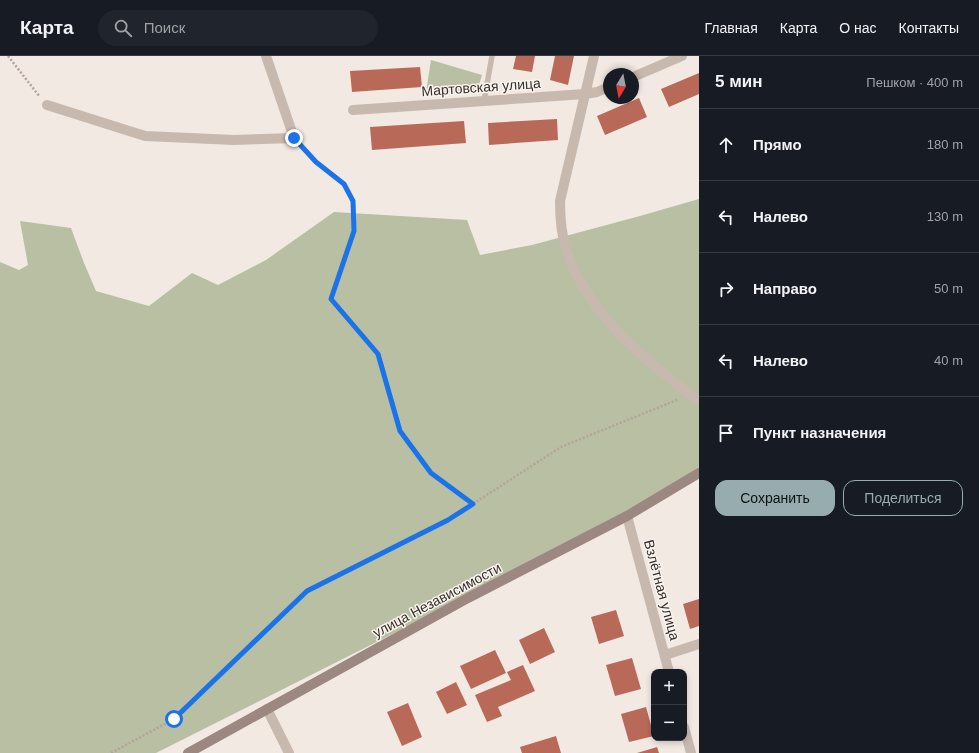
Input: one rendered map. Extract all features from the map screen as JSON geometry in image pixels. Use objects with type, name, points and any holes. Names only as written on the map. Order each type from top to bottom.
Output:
[{"type":"main road","name":"улица Независимости","points":[[188,753],[468,598],[627,516],[699,473]]},
{"type":"street","points":[[47,105],[145,136],[234,140],[294,138],[266,56]]},
{"type":"street","points":[[594,56],[560,201],[560,221],[566,251],[571,264],[593,301],[623,338],[634,349],[699,401]]},
{"type":"street","points":[[639,74],[682,56]]},
{"type":"street","name":"Мартовская улица","points":[[353,110],[585,94],[603,89]]},
{"type":"street","name":"Взлётная улица","points":[[627,516],[668,669]]},
{"type":"street","points":[[665,655],[699,644]]},
{"type":"street","points":[[267,709],[289,753]]},
{"type":"street","points":[[687,738],[691,753]]},
{"type":"lane","points":[[484,101],[492,56]]},
{"type":"path","points":[[8,56],[47,105]]},
{"type":"path","points":[[294,138],[316,162],[344,184],[353,201],[354,231],[331,299],[378,354],[400,431],[431,473],[473,504]]},
{"type":"path","points":[[111,753],[174,719],[307,591],[448,520],[561,447],[682,398],[688,393]]},
{"type":"green space","points":[[431,60],[482,75],[478,88],[466,93],[426,92]]},
{"type":"green space","points":[[699,199],[699,470],[627,516],[156,753],[0,753],[0,262],[19,270],[28,265],[20,221],[71,228],[96,291],[149,306],[192,273],[218,285],[266,260],[334,212],[467,220],[480,255],[532,245]]},
{"type":"building","points":[[516,56],[535,56],[532,72],[513,69]]},
{"type":"building","points":[[555,56],[574,56],[568,85],[550,80]]},
{"type":"building","points":[[420,67],[422,87],[352,92],[350,71]]},
{"type":"building","points":[[699,73],[699,94],[669,107],[661,89]]},
{"type":"building","points":[[639,98],[647,117],[605,135],[597,116],[625,104],[639,104]]},
{"type":"building","points":[[557,119],[558,140],[489,145],[488,123]]},
{"type":"building","points":[[464,121],[466,143],[372,150],[370,127]]},
{"type":"building","points":[[699,599],[699,626],[690,629],[683,604]]},
{"type":"building","points":[[616,610],[624,636],[599,644],[591,617]]},
{"type":"building","points":[[544,628],[555,652],[530,664],[519,640]]},
{"type":"building","points":[[495,650],[506,673],[471,689],[460,666]]},
{"type":"building","points":[[632,658],[641,689],[615,696],[606,665]]},
{"type":"building","points":[[523,665],[535,691],[498,707],[502,716],[487,722],[475,695],[511,680],[507,672]]},
{"type":"building","points":[[456,682],[467,705],[447,714],[436,692]]},
{"type":"building","points":[[408,703],[422,737],[402,746],[387,712]]},
{"type":"building","points":[[646,707],[651,725],[651,737],[629,742],[621,714]]},
{"type":"building","points":[[556,736],[561,753],[522,753],[520,747]]},
{"type":"building","points":[[657,747],[659,753],[637,753]]},
{"type":"route","points":[[174,719],[307,591],[448,520],[473,504],[431,473],[400,431],[378,354],[331,299],[354,231],[353,201],[344,184],[316,162],[294,138]]}]
